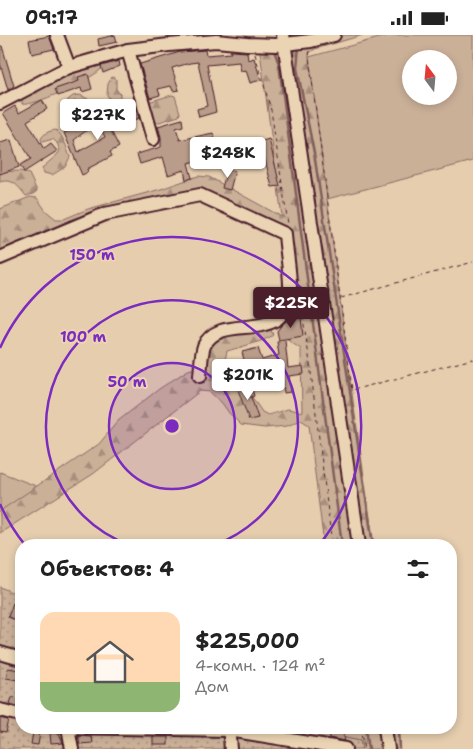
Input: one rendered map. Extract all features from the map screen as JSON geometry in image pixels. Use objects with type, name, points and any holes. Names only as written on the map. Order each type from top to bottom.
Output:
[{"type":"street","points":[[57,35],[69,67]]},
{"type":"street","points":[[0,103],[69,67],[128,50],[216,41],[288,42],[334,35]]},
{"type":"street","points":[[288,42],[358,539]]},
{"type":"street","points":[[128,50],[153,139]]},
{"type":"street","points":[[0,258],[105,214],[200,195],[285,234],[290,291],[286,309],[278,319],[268,323],[227,330],[212,336],[204,346],[200,376]]},
{"type":"street","points":[[0,653],[15,657]]},
{"type":"street","points":[[0,710],[15,714]]},
{"type":"street","points":[[68,734],[72,749]]},
{"type":"street","points":[[230,734],[231,749]]},
{"type":"street","points":[[258,734],[346,749]]},
{"type":"street","points":[[386,734],[388,749]]},
{"type":"path","points":[[288,42],[309,57],[352,390],[473,359]]},
{"type":"path","points":[[340,298],[473,262]]},
{"type":"path","points":[[362,734],[365,749]]},
{"type":"green space","points":[[288,35],[363,35],[315,49],[309,53],[309,57],[351,387],[373,539],[323,539],[309,425],[301,420],[287,426],[265,428],[241,425],[210,392],[200,391],[93,474],[0,533],[0,511],[99,444],[118,421],[159,389],[188,370],[196,368],[206,337],[268,323],[273,335],[227,351],[225,360],[262,412],[268,415],[288,409],[302,412],[301,349],[289,341],[278,324],[286,309],[285,234],[200,195],[105,214],[0,259],[0,209],[30,197],[37,198],[46,211],[56,219],[64,219],[88,209],[161,189],[198,176],[209,177],[282,217],[259,44],[285,44]]},
{"type":"green space","points":[[390,35],[473,35],[473,161],[327,199],[309,57]]},
{"type":"green space","points":[[109,59],[99,71],[73,86],[38,101],[22,104],[25,96],[57,80],[81,63]]},
{"type":"green space","points":[[112,77],[116,79],[116,89],[120,94],[120,99],[111,101],[107,95],[108,84]]},
{"type":"green space","points":[[80,95],[88,99],[87,104],[80,120],[72,124],[70,120],[78,112],[75,107],[68,103],[68,100],[73,96]]},
{"type":"green space","points":[[172,95],[175,96],[180,113],[179,116],[154,122],[148,102]]},
{"type":"green space","points":[[56,130],[63,139],[70,157],[65,167],[52,175],[44,173],[42,168],[60,150],[53,139],[42,142],[41,139],[47,133]]},
{"type":"green space","points":[[20,171],[29,174],[37,191],[33,194],[26,196],[12,182],[0,182],[0,172]]},
{"type":"green space","points":[[0,472],[41,488],[0,516]]},
{"type":"green space","points":[[0,587],[15,593],[15,734],[332,734],[361,740],[363,749],[0,749]]},
{"type":"green space","points":[[332,734],[399,734],[400,749],[363,749],[361,740]]},
{"type":"building","points":[[115,35],[117,42],[99,46],[98,39]]},
{"type":"building","points":[[49,36],[54,49],[32,54],[29,40]]},
{"type":"building","points":[[0,46],[2,46],[14,86],[8,90],[0,63]]},
{"type":"building","points":[[205,50],[206,55],[231,53],[230,51],[247,52],[248,60],[254,58],[261,80],[250,83],[246,70],[241,71],[239,62],[207,65],[216,112],[199,117],[197,109],[207,106],[198,62],[190,63],[172,68],[179,90],[173,91],[171,86],[158,89],[160,95],[150,98],[140,64],[180,52]]},
{"type":"building","points":[[119,61],[120,66],[103,73],[101,66]]},
{"type":"building","points":[[88,74],[92,89],[82,92],[81,88],[58,96],[55,89],[79,81],[78,77]]},
{"type":"building","points":[[42,100],[47,109],[27,121],[44,149],[51,144],[57,151],[24,172],[20,165],[31,159],[3,113],[15,106],[19,113]]},
{"type":"building","points":[[136,108],[139,118],[123,124],[122,121],[109,127],[119,147],[110,152],[112,156],[87,169],[88,172],[82,175],[64,133],[85,120],[91,127],[74,140],[78,152],[105,137],[98,123],[116,114]]},
{"type":"building","points":[[182,119],[183,126],[176,128],[180,140],[213,133],[216,143],[200,147],[203,159],[188,163],[192,178],[186,180],[184,170],[168,175],[163,157],[140,164],[137,154],[161,147],[158,126]]},
{"type":"building","points":[[269,139],[280,186],[272,187],[263,152],[246,157],[243,147]]},
{"type":"building","points":[[11,140],[19,167],[0,174],[0,143]]},
{"type":"building","points":[[227,169],[235,171],[230,190],[222,188]]},
{"type":"building","points":[[301,318],[303,336],[279,340],[277,331],[287,320]]},
{"type":"building","points":[[285,341],[288,368],[303,366],[304,374],[289,376],[291,392],[284,393],[281,366],[253,374],[255,381],[248,383],[242,365],[245,364],[242,352],[258,348],[262,360],[279,355],[277,342]]},
{"type":"building","points":[[250,383],[254,396],[251,397],[258,418],[249,420],[237,387]]},
{"type":"building","points":[[13,603],[15,604],[15,620],[8,617]]},
{"type":"building","points":[[8,668],[15,669],[15,680],[6,678]]},
{"type":"building","points":[[12,697],[15,697],[15,705],[10,704]]},
{"type":"building","points":[[0,718],[9,720],[6,733],[0,732]]},
{"type":"building","points":[[33,734],[40,734],[38,745],[31,744]]},
{"type":"building","points":[[50,734],[59,734],[63,743],[51,744]]},
{"type":"building","points":[[329,734],[344,734],[345,741],[330,738]]},
{"type":"building","points":[[78,735],[91,736],[92,743],[80,744]]},
{"type":"building","points":[[153,737],[168,737],[168,745],[153,745]]},
{"type":"waterway","points":[[299,46],[297,68],[314,153],[372,539]]},
{"type":"waterway","points":[[273,48],[279,64],[341,539]]},
{"type":"waterway","points":[[367,734],[369,749]]},
{"type":"waterway","points":[[399,734],[400,749]]}]
